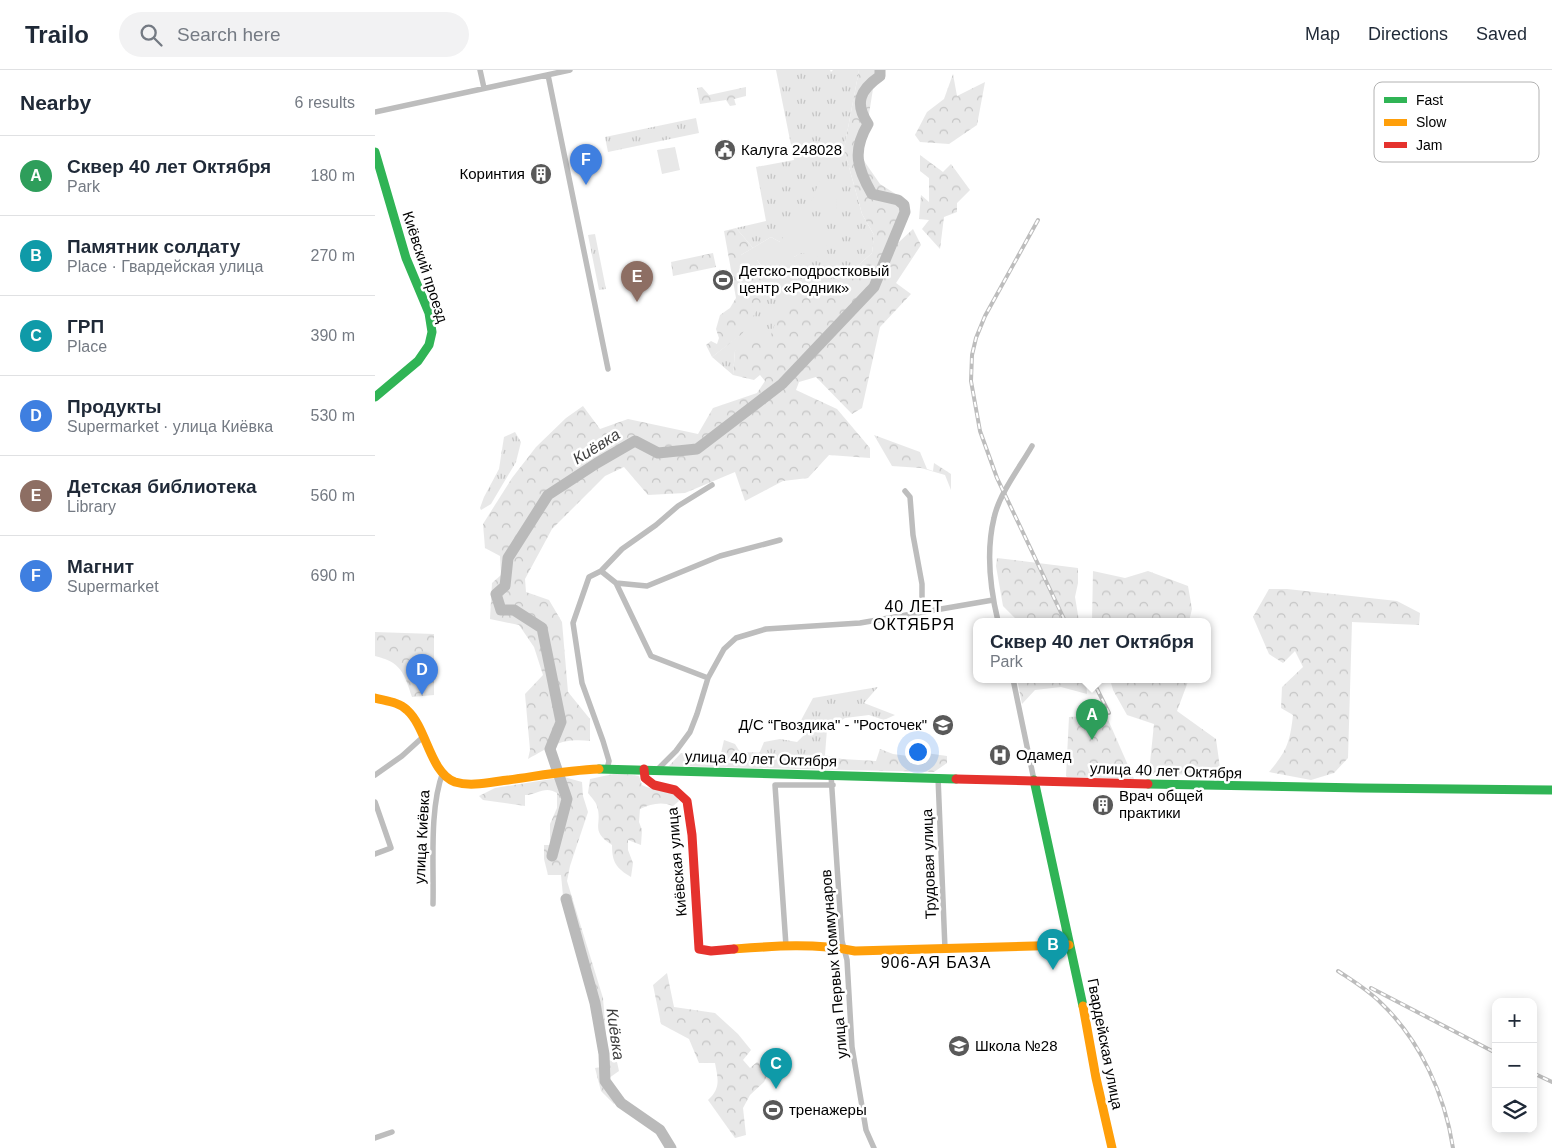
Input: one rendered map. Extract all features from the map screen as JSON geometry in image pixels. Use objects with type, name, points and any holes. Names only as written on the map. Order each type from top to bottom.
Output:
[{"type":"main road","name":"Киёвский проезд","points":[[375,152],[411,274],[430,317],[432,330],[431,342],[424,355],[414,366],[381,390],[375,397]]},
{"type":"main road","name":"улица Киёвка","points":[[375,698],[408,710],[418,723],[435,760],[443,772],[452,780],[480,784]]},
{"type":"main road","name":"улица 40 лет Октября","points":[[480,784],[607,768],[1254,787],[1552,790]]},
{"type":"main road","name":"Киёвская улица","points":[[645,769],[645,778],[654,785],[675,790],[687,801],[692,835],[699,949],[711,951],[786,946]]},
{"type":"main road","name":"Гвардейская улица","points":[[1034,780],[1112,1148]]},
{"type":"main road","points":[[786,946],[834,947],[855,951],[1069,945]]},
{"type":"street","points":[[480,70],[484,88]]},
{"type":"street","points":[[375,112],[571,70]]},
{"type":"street","points":[[548,75],[608,369]]},
{"type":"street","points":[[997,618],[993,600],[989,553],[994,517],[1001,500],[1032,446]]},
{"type":"street","points":[[607,768],[609,761],[582,683],[573,623],[589,577],[601,571],[622,549],[656,526],[678,506],[712,485]]},
{"type":"street","points":[[905,491],[910,497],[913,535],[922,584],[922,612]]},
{"type":"street","points":[[616,583],[647,586],[720,556],[780,540]]},
{"type":"street","points":[[601,571],[616,583],[651,656],[708,678]]},
{"type":"street","points":[[658,770],[676,751],[690,732],[708,678],[724,649],[736,638],[751,632],[775,628],[860,623],[993,600]]},
{"type":"street","points":[[1014,683],[1034,780]]},
{"type":"street","points":[[375,775],[403,756],[424,736]]},
{"type":"street","name":"улица Киёвка","points":[[433,904],[437,789],[443,772]]},
{"type":"street","name":"улица Первых Коммунаров","points":[[831,775],[842,940],[847,960],[852,1047],[866,1130],[874,1148]]},
{"type":"street","name":"Трудовая улица","points":[[938,777],[945,949]]},
{"type":"street","points":[[786,946],[775,785],[833,785]]},
{"type":"street","points":[[375,802],[391,848],[375,854]]},
{"type":"street","points":[[375,1138],[393,1132]]},
{"type":"green space","points":[[776,70],[830,70],[831,72],[833,70],[859,70],[844,149],[862,214],[874,235],[872,253],[844,278],[820,285],[769,341],[735,351],[733,375],[712,357],[741,334],[764,295],[761,281],[780,289],[794,257],[800,253],[771,237],[753,248],[736,228],[766,221],[756,167],[794,160]]},
{"type":"green space","points":[[859,70],[876,70],[862,158],[880,184],[905,200],[894,239],[899,242],[913,229],[921,245],[896,283],[911,294],[880,327],[862,408],[852,414],[816,377],[799,382],[796,390],[837,409],[870,448],[870,458],[829,455],[808,478],[783,481],[745,501],[735,472],[685,493],[648,495],[624,467],[605,476],[552,529],[525,579],[526,592],[549,600],[562,622],[568,692],[590,719],[590,741],[580,740],[557,744],[528,759],[530,750],[525,694],[543,675],[534,647],[519,625],[490,619],[492,583],[501,575],[500,556],[485,548],[483,524],[512,478],[536,447],[566,418],[583,406],[600,429],[628,419],[698,434],[713,408],[757,393],[765,381],[760,375],[754,380],[733,375],[735,351],[754,334],[769,340],[780,310],[820,285],[844,278],[872,253],[874,235],[862,214],[844,149]]},
{"type":"green space","points":[[953,74],[957,96],[985,82],[977,125],[949,144],[920,142],[915,135],[927,112],[944,99]]},
{"type":"green space","points":[[702,87],[709,95],[746,87],[746,96],[734,99],[736,105],[730,106],[726,100],[700,104],[697,88]]},
{"type":"green space","points":[[696,118],[699,133],[608,152],[605,137]]},
{"type":"green space","points":[[675,147],[680,170],[662,174],[657,150]]},
{"type":"green space","points":[[920,155],[943,172],[951,164],[970,190],[957,203],[957,212],[944,217],[940,249],[922,229],[929,220],[919,219],[921,195],[929,202],[929,178],[920,171]]},
{"type":"green space","points":[[820,179],[836,199],[837,211],[811,203]]},
{"type":"green space","points":[[795,218],[815,224],[827,245],[817,257],[801,253],[794,257],[796,269],[780,289],[761,281],[766,272],[757,260],[746,263],[741,255],[771,237],[780,242]]},
{"type":"green space","points":[[736,228],[753,248],[741,255],[757,260],[766,273],[761,282],[764,295],[759,307],[742,334],[712,357],[706,345],[711,341],[717,344],[719,338],[716,329],[720,315],[730,308],[736,298],[724,231]]},
{"type":"green space","points":[[595,234],[606,289],[599,290],[588,235]]},
{"type":"green space","points":[[713,253],[716,267],[673,276],[671,262]]},
{"type":"green space","points":[[515,432],[521,442],[516,462],[491,504],[481,510],[484,497],[499,469],[504,437]]},
{"type":"green space","points":[[874,435],[920,452],[927,469],[933,471],[934,463],[951,474],[951,490],[945,475],[921,468],[892,466]]},
{"type":"green space","points":[[997,558],[1078,568],[1078,583],[1075,597],[1078,618],[1015,618],[1003,606],[996,566]]},
{"type":"green space","points":[[1093,571],[1125,578],[1148,571],[1188,586],[1192,609],[1190,618],[1092,618]]},
{"type":"green space","points":[[1269,589],[1287,589],[1397,601],[1420,613],[1419,625],[1352,622],[1348,758],[1334,773],[1311,780],[1269,772],[1287,746],[1292,724],[1293,715],[1281,708],[1282,687],[1303,667],[1295,651],[1283,663],[1269,654],[1253,617]]},
{"type":"green space","points":[[375,632],[434,634],[434,695],[412,697],[404,675],[396,665],[384,658],[375,656]]},
{"type":"green space","points":[[1018,683],[1086,683],[1087,694],[1061,687],[1035,690],[1022,704]]},
{"type":"green space","points":[[1111,683],[1188,683],[1177,711],[1216,739],[1221,775],[1153,774],[1150,763],[1154,724],[1127,715]]},
{"type":"green space","points":[[878,687],[864,703],[895,715],[884,720],[869,715],[845,718],[827,729],[825,755],[759,754],[764,742],[780,739],[797,742],[806,733],[807,726],[799,724],[813,698]]},
{"type":"green space","points":[[1106,715],[1134,779],[1067,777],[1069,717]]},
{"type":"green space","points":[[724,740],[735,744],[740,752],[824,755],[842,759],[876,761],[880,749],[893,754],[908,756],[919,752],[947,756],[947,763],[934,772],[669,766],[681,753],[721,753]]},
{"type":"green space","points":[[618,773],[639,776],[642,785],[675,794],[679,801],[673,806],[656,804],[640,809],[641,845],[628,840],[628,850],[633,863],[631,877],[616,864],[612,845],[601,835],[598,827],[597,806],[588,793],[590,779]]},
{"type":"green space","points":[[564,777],[582,782],[583,796],[588,812],[567,881],[603,998],[608,1060],[617,1062],[619,1071],[609,1078],[620,1095],[614,1104],[601,1091],[595,1068],[601,1067],[591,1004],[564,906],[561,875],[548,875],[544,859],[544,845],[550,845],[550,824],[557,808],[557,793],[545,790],[525,795],[525,806],[483,800],[479,796],[495,788]]},
{"type":"green space","points":[[667,973],[674,1007],[715,1013],[738,1034],[751,1050],[743,1060],[750,1068],[757,1062],[770,1070],[764,1082],[750,1095],[743,1108],[746,1135],[735,1138],[708,1100],[717,1087],[718,1079],[715,1063],[699,1063],[689,1039],[661,1024],[653,985]]},
{"type":"waterway","name":"Киёвка","points":[[552,856],[567,799],[550,749],[561,722],[542,628],[514,610],[501,610],[496,594],[505,586],[508,558],[548,495],[635,441],[658,453],[697,449],[782,384],[874,287],[905,212],[904,205],[898,200],[872,194],[863,176],[858,159],[860,143],[868,124],[861,110],[861,97],[868,86],[880,76],[880,70]]},
{"type":"waterway","name":"Киёвка","points":[[566,899],[595,1003],[604,1054],[605,1081],[621,1103],[660,1130],[671,1148]]},
{"type":"railway","points":[[1038,220],[985,316],[976,338],[972,355],[971,381],[980,431],[997,478],[1064,618]]},
{"type":"railway","points":[[1094,683],[1109,713]]},
{"type":"railway","points":[[1338,971],[1376,998],[1408,1034],[1429,1069],[1437,1089],[1444,1108],[1453,1148]]},
{"type":"railway","points":[[1371,988],[1492,1051]]},
{"type":"railway","points":[[1537,1075],[1552,1082]]},
{"type":"traffic: fast","points":[[375,152],[406,258],[429,313],[432,332],[429,345],[418,361],[375,397]]},
{"type":"traffic: fast","points":[[599,769],[956,779]]},
{"type":"traffic: fast","points":[[1034,780],[1083,1006]]},
{"type":"traffic: fast","points":[[1148,784],[1552,790]]},
{"type":"traffic: slow","points":[[375,698],[396,703],[407,710],[414,718],[434,760],[447,777],[455,782],[481,784],[599,769]]},
{"type":"traffic: slow","points":[[734,949],[810,946],[855,951],[1069,945]]},
{"type":"traffic: slow","points":[[1083,1006],[1096,1078],[1112,1148]]},
{"type":"traffic: jam","points":[[644,769],[645,778],[654,785],[675,790],[687,801],[692,835],[699,949],[711,951],[734,949]]},
{"type":"traffic: jam","points":[[956,779],[1148,784]]},
{"type":"place","name":"Калуга 248028","points":[[725,150]]},
{"type":"place","name":"Коринтия","points":[[541,174]]},
{"type":"place","name":"Магнит","points":[[586,185]]},
{"type":"place","name":"Детско-подростковый центр «Родник»","points":[[723,280]]},
{"type":"place","name":"Детская библиотека","points":[[637,302]]},
{"type":"place","name":"Продукты","points":[[422,695]]},
{"type":"place","name":"Д/С “Гвоздика\" - \"Росточек\"","points":[[943,725]]},
{"type":"place","name":"Сквер 40 лет Октября","points":[[1092,740]]},
{"type":"place","name":"Одамед","points":[[1000,755]]},
{"type":"place","name":"Врач общей практики","points":[[1103,805]]},
{"type":"place","name":"Памятник солдату","points":[[1053,970]]},
{"type":"place","name":"Школа №28","points":[[959,1046]]},
{"type":"place","name":"ГРП","points":[[776,1089]]},
{"type":"place","name":"тренажеры","points":[[773,1110]]},
{"type":"district","name":"40 ЛЕТ ОКТЯБРЯ","points":[[914,615]]},
{"type":"district","name":"906-АЯ БАЗА","points":[[936,962]]}]
